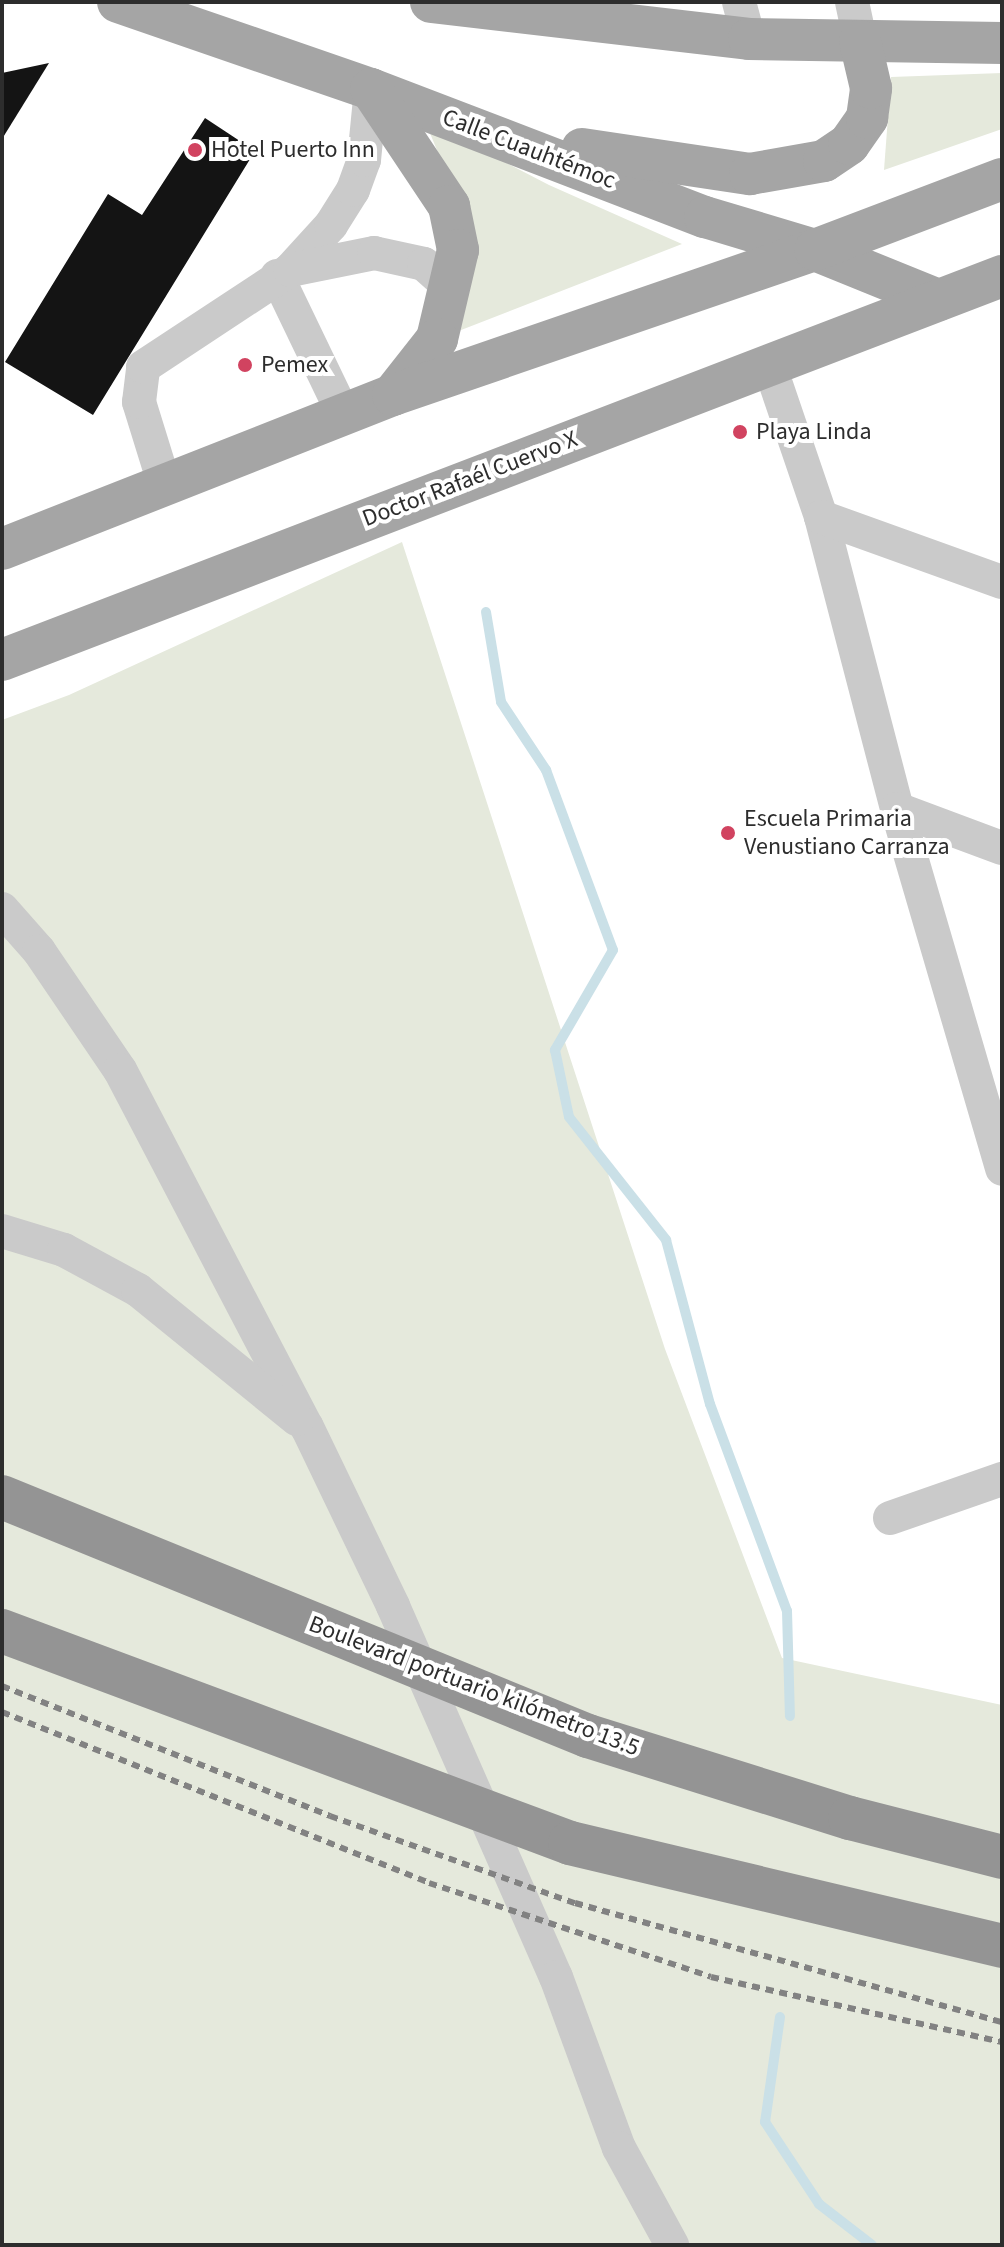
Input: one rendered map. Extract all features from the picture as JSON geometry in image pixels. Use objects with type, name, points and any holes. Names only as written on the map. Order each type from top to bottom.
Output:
[{"type":"highway","name":"Boulevard portuario kilómetro 13.5","points":[[2,1497],[588,1736],[850,1818],[1002,1857]]},
{"type":"highway","points":[[2,1631],[570,1843],[1002,1946]]},
{"type":"main road","name":"Calle Cuauhtémoc","points":[[118,2],[371,89],[705,217],[815,250],[938,300]]},
{"type":"main road","points":[[431,2],[744,21],[856,22],[1002,43]]},
{"type":"main road","points":[[487,132],[750,174],[824,161],[849,144],[867,118],[871,88],[856,22]]},
{"type":"main road","points":[[371,89],[449,206],[458,250],[452,289],[437,339],[393,395]]},
{"type":"main road","points":[[2,549],[393,395],[815,250],[1002,179]]},
{"type":"main road","name":"Doctor Rafaél Cuervo X","points":[[2,660],[1002,276]]},
{"type":"street","points":[[165,486],[139,402],[143,367],[284,273],[331,225],[353,190],[364,160],[371,89]]},
{"type":"street","points":[[284,273],[374,253],[424,264],[452,289]]},
{"type":"street","points":[[284,273],[344,415]]},
{"type":"street","points":[[769,364],[821,517],[897,809],[991,1109],[1002,1169]]},
{"type":"street","points":[[821,517],[1002,582]]},
{"type":"street","points":[[897,809],[1002,848]]},
{"type":"street","points":[[2,909],[39,951],[120,1070],[307,1427],[393,1606],[556,1977],[619,2148],[672,2245]]},
{"type":"street","points":[[2,1231],[64,1250],[138,1290],[307,1427]]},
{"type":"street","points":[[890,1518],[1002,1479]]},
{"type":"shaded area","points":[[1002,73],[1002,129],[884,170],[891,77]]},
{"type":"shaded area","points":[[425,121],[549,185],[682,244],[456,332],[478,250]]},
{"type":"shaded area","points":[[402,542],[665,1349],[782,1658],[1002,1705],[1002,2245],[2,2245],[2,720],[69,695]]},
{"type":"building","points":[[49,63],[2,139],[2,73]]},
{"type":"building","points":[[205,118],[255,151],[93,415],[5,362],[108,194],[142,215]]},
{"type":"waterway","points":[[486,612],[501,702],[546,770],[613,950],[555,1050],[569,1117],[666,1240],[710,1404],[787,1611],[790,1716]]},
{"type":"waterway","points":[[780,2017],[765,2122],[819,2204],[872,2245]]},
{"type":"railway","points":[[2,1686],[330,1816],[575,1903],[1002,2022]]},
{"type":"railway","points":[[2,1712],[429,1883],[711,1977],[1002,2042]]},
{"type":"place","name":"Hotel Puerto Inn","points":[[195,150]]},
{"type":"place","name":"Pemex","points":[[245,365]]},
{"type":"place","name":"Playa Linda","points":[[740,432]]},
{"type":"place","name":"Escuela Primaria Venustiano Carranza","points":[[728,833]]}]
